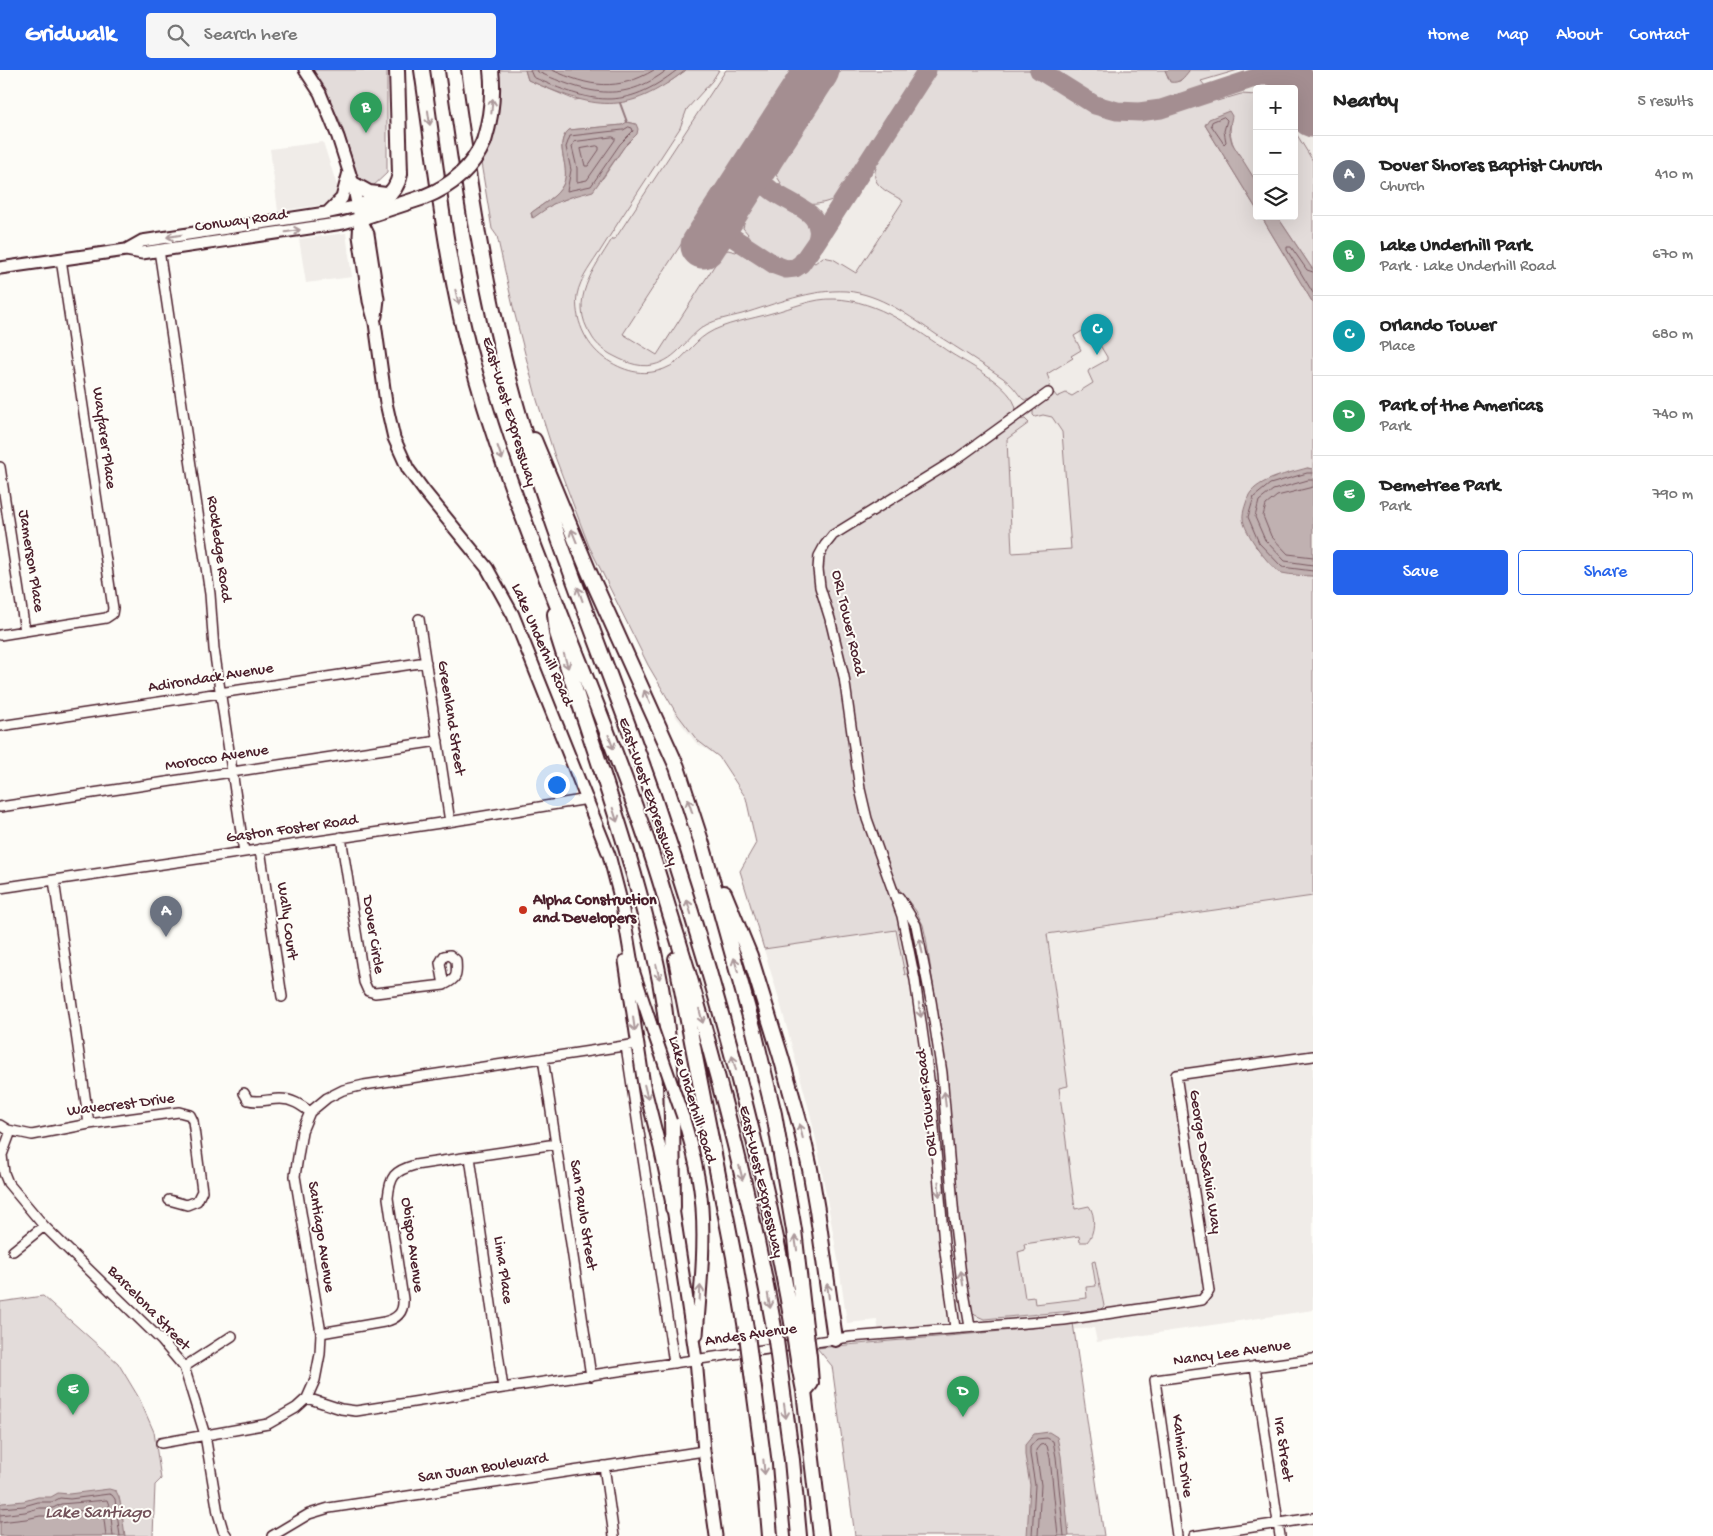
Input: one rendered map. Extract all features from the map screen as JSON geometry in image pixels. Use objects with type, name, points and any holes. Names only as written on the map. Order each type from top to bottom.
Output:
[{"type":"highway","points":[[359,212],[390,195],[396,187],[400,174],[397,70]]},
{"type":"highway","name":"East-West Expressway","points":[[422,70],[446,238],[464,332],[475,374],[492,428],[553,596],[594,697],[646,836],[697,1001],[730,1129],[762,1264],[775,1334],[792,1460],[799,1536]]},
{"type":"highway","name":"East-West Expressway","points":[[453,70],[482,266],[511,389],[560,539],[652,792],[700,942],[722,1016],[762,1171],[799,1327]]},
{"type":"highway","points":[[359,212],[424,197],[444,188],[464,173],[472,164],[484,142],[490,121],[492,105],[491,70]]},
{"type":"highway","points":[[351,178],[369,193],[390,195]]},
{"type":"highway","points":[[511,389],[549,472],[589,572],[677,768],[702,844],[754,1031],[774,1114],[794,1230],[799,1327],[803,1358],[811,1384],[804,1391],[821,1536]]},
{"type":"highway","points":[[553,596],[557,633],[634,872],[660,982],[668,1041],[671,1088],[673,1208]]},
{"type":"highway","points":[[702,844],[750,956],[801,1128],[817,1210],[835,1339]]},
{"type":"highway","points":[[671,919],[676,960],[734,1257],[747,1335],[764,1464],[770,1536]]},
{"type":"main road","name":"Lake Underhill Road","points":[[305,70],[327,110],[351,178],[359,212],[359,236],[369,301],[375,323],[386,403],[394,438],[408,469],[424,492],[487,568],[516,620],[609,855],[622,905],[634,970],[643,1004],[683,1117],[696,1165],[702,1207],[696,1359]]},
{"type":"main road","points":[[326,213],[342,198],[351,178]]},
{"type":"main road","name":"Conway Road","points":[[126,250],[142,241],[326,213],[359,212]]},
{"type":"main road","name":"Conway Road","points":[[0,268],[126,250],[142,253],[343,223],[359,212]]},
{"type":"main road","name":"Lake Underhill Road","points":[[609,855],[631,1045],[644,1085],[673,1208],[696,1359],[704,1451],[716,1536]]},
{"type":"street","name":"Rockledge Road","points":[[159,250],[210,594],[214,649],[244,852]]},
{"type":"street","name":"Wayfarer Place","points":[[25,631],[106,618],[112,614],[113,608],[62,259]]},
{"type":"street","name":"ORL Tower Road","points":[[955,1328],[944,1244],[928,1067],[915,980],[904,926],[867,819],[860,789],[844,677],[820,587],[819,556],[833,535],[958,458],[1048,392]]},
{"type":"street","name":"Jamerson Place","points":[[0,467],[25,631]]},
{"type":"street","name":"Greenland Street","points":[[419,619],[450,822]]},
{"type":"street","points":[[0,634],[25,631]]},
{"type":"street","name":"Adirondack Avenue","points":[[0,726],[426,662]]},
{"type":"street","name":"Morocco Avenue","points":[[0,807],[438,741]]},
{"type":"street","name":"Gaston Foster Road","points":[[0,888],[450,822],[588,799]]},
{"type":"street","name":"Dover Circle","points":[[341,837],[364,982],[368,991],[375,993],[444,985]]},
{"type":"street","name":"Wally Court","points":[[260,849],[282,997]]},
{"type":"street","points":[[54,880],[89,1124]]},
{"type":"street","name":"ORL Tower Road","points":[[891,885],[916,925],[927,979],[942,1073],[954,1216],[961,1275],[970,1326]]},
{"type":"street","points":[[915,980],[927,979]]},
{"type":"street","points":[[244,1093],[248,1100],[256,1102],[281,1099],[300,1105],[310,1112],[327,1098],[364,1084],[631,1045]]},
{"type":"street","name":"Lake Underhill Road","points":[[631,1045],[674,1363]]},
{"type":"street","name":"George DeSalvia Way","points":[[1202,1300],[1208,1291],[1208,1284],[1176,1075],[1313,1056]]},
{"type":"street","name":"San Paulo Street","points":[[543,1058],[591,1376]]},
{"type":"street","name":"Wavecrest Drive","points":[[0,1125],[11,1131],[32,1135],[89,1124],[179,1112],[190,1115],[193,1120],[202,1191],[197,1202],[187,1204],[169,1200]]},
{"type":"street","name":"Santiago Avenue","points":[[161,1443],[268,1424],[285,1416],[307,1398],[315,1380],[320,1354],[321,1333],[295,1176],[302,1131],[310,1112]]},
{"type":"street","points":[[934,1128],[948,1127]]},
{"type":"street","name":"Barcelona Street","points":[[11,1131],[2,1155],[4,1173],[8,1182],[44,1226],[162,1341],[184,1367],[205,1435],[218,1513],[223,1530],[227,1536]]},
{"type":"street","name":"Obispo Avenue","points":[[321,1333],[392,1320],[399,1315],[403,1307],[388,1198],[389,1184],[393,1176],[408,1167],[556,1144]]},
{"type":"street","name":"Lima Place","points":[[470,1156],[503,1388]]},
{"type":"street","points":[[13,1250],[44,1226]]},
{"type":"street","name":"Andes Avenue","points":[[307,1398],[341,1410],[356,1411],[871,1334],[1064,1320],[1202,1300]]},
{"type":"street","points":[[184,1367],[232,1336]]},
{"type":"street","name":"Nancy Lee Avenue","points":[[1155,1380],[1313,1358]]},
{"type":"street","name":"Ira Street","points":[[1255,1366],[1280,1536]]},
{"type":"street","name":"Kalmia Drive","points":[[1155,1380],[1177,1536]]},
{"type":"street","name":"San Juan Boulevard","points":[[272,1536],[309,1514],[329,1508],[704,1451]]},
{"type":"street","points":[[604,1466],[614,1536]]},
{"type":"street","points":[[1194,1536],[1313,1518]]},
{"type":"shaded area","points":[[313,70],[387,70],[387,173],[370,189],[359,180],[340,121]]},
{"type":"shaded area","points":[[498,70],[525,70],[528,80],[575,100],[668,83],[686,70],[719,70],[712,81],[687,109],[680,128],[581,283],[577,295],[577,313],[586,338],[597,352],[611,363],[626,369],[640,372],[656,371],[671,366],[701,338],[722,327],[818,300],[851,301],[882,311],[911,326],[990,377],[1013,401],[1016,409],[1015,412],[949,458],[832,532],[817,553],[837,659],[856,784],[898,911],[909,966],[908,973],[905,975],[896,930],[764,949],[740,871],[756,843],[746,798],[719,757],[697,740],[675,711],[648,665],[589,546],[554,454],[537,400],[497,236],[492,229],[481,163],[491,140]],"holes":[[[623,125],[637,134],[624,147],[603,178],[571,197],[553,204],[532,218],[531,213],[553,197],[563,185],[565,170],[562,142],[569,130]]]},
{"type":"shaded area","points":[[519,70],[1313,70],[1313,1310],[1097,1342],[1094,1328],[881,1345],[877,1320],[847,1323],[838,1260],[810,1113],[779,999],[740,871],[756,843],[746,798],[719,757],[696,743],[676,717],[654,663],[589,546],[548,429]]},
{"type":"shaded area","points":[[726,70],[794,70],[623,334],[657,355],[723,252],[728,250],[736,252],[739,249],[775,272],[784,274],[793,273],[802,269],[811,261],[815,263],[823,257],[833,259],[856,273],[903,201],[887,192],[878,184],[875,174],[876,168],[872,166],[934,70],[1029,70],[1091,109],[1108,115],[1129,118],[1152,116],[1214,97],[1217,101],[1241,94],[1253,95],[1253,177],[1234,147],[1230,131],[1231,123],[1205,125],[1253,203],[1253,220],[1263,220],[1313,303],[1313,469],[1307,468],[1255,546],[1281,572],[1313,576],[1313,896],[1047,934],[1068,1086],[1059,1088],[1075,1209],[1089,1206],[1093,1214],[1094,1224],[1092,1234],[1087,1242],[1080,1242],[1079,1236],[1024,1244],[1025,1250],[1018,1252],[1025,1298],[1034,1297],[1035,1304],[1087,1298],[1086,1287],[1096,1286],[1092,1262],[1095,1261],[1104,1306],[1099,1311],[1062,1312],[984,1319],[971,1311],[959,1228],[945,1064],[926,938],[923,925],[916,911],[896,885],[871,816],[864,790],[846,668],[822,575],[824,557],[828,548],[839,535],[1016,420],[1025,419],[1029,423],[1007,439],[1012,553],[1071,549],[1062,432],[1052,417],[1043,415],[1035,417],[1033,409],[1054,393],[1057,397],[1066,393],[1072,396],[1093,383],[1088,372],[1089,370],[1107,360],[1107,357],[1089,327],[1074,336],[1081,350],[1071,356],[1073,358],[1047,374],[1050,382],[1049,387],[1031,399],[1026,400],[1003,378],[894,307],[871,296],[846,291],[833,291],[806,295],[715,321],[699,330],[669,358],[653,365],[641,366],[615,357],[599,346],[591,335],[582,310],[586,286],[591,274],[612,239],[615,239]]},
{"type":"shaded area","points":[[841,70],[921,70],[840,194],[835,198],[818,204],[801,202],[779,187],[781,183],[776,175],[786,155]]},
{"type":"shaded area","points":[[1051,70],[1165,70],[1170,81],[1180,81],[1189,70],[1238,70],[1201,81],[1206,87],[1164,100],[1150,104],[1122,105],[1108,103],[1094,97]]},
{"type":"shaded area","points":[[1298,137],[1313,161],[1313,270],[1280,220],[1298,220]]},
{"type":"shaded area","points":[[323,142],[339,192],[328,204],[278,211],[270,149]]},
{"type":"shaded area","points":[[760,195],[772,197],[798,212],[811,223],[813,228],[810,241],[807,248],[797,259],[791,262],[781,262],[745,238],[748,234],[743,228],[746,216]]},
{"type":"shaded area","points":[[346,233],[352,277],[306,283],[299,239]]},
{"type":"shaded area","points":[[43,1296],[118,1363],[139,1398],[154,1432],[161,1479],[155,1485],[153,1536],[0,1536],[0,1302]]},
{"type":"shaded area","points":[[1073,1323],[1104,1536],[855,1536],[832,1366],[817,1348]]},
{"type":"water","points":[[525,70],[686,70],[645,95],[609,104],[591,102],[552,90],[528,80]]},
{"type":"water","points":[[1165,70],[1189,71],[1176,82],[1170,82]]},
{"type":"water","points":[[1229,111],[1232,116],[1229,131],[1232,143],[1253,177],[1253,203],[1205,125],[1209,119]]},
{"type":"water","points":[[627,122],[636,124],[637,134],[624,147],[593,191],[553,204],[533,218],[531,213],[553,197],[563,185],[565,170],[562,142],[569,130],[622,125]]},
{"type":"water","points":[[1263,220],[1280,220],[1313,270],[1313,303]]},
{"type":"water","points":[[1307,468],[1313,469],[1313,576],[1286,574],[1277,570],[1264,557],[1252,540],[1247,532],[1243,518],[1247,500],[1253,489],[1275,477]]},
{"type":"water","points":[[1049,1432],[1057,1437],[1061,1456],[1069,1536],[1027,1536],[1030,1485],[1025,1445],[1034,1434]]},
{"type":"water","name":"Lake Santiago","points":[[109,1489],[116,1491],[119,1497],[125,1536],[0,1536],[0,1505],[2,1503],[24,1501],[38,1497],[51,1497],[58,1493],[69,1494]]},
{"type":"waterway","points":[[620,103],[627,122]]},
{"type":"taxiway","points":[[732,202],[727,215],[729,233],[732,237],[775,265],[786,269],[795,268],[801,264],[927,70]]},
{"type":"taxiway","points":[[1039,70],[1095,105],[1117,111],[1139,112],[1161,109],[1279,70]]},
{"type":"taxiway","points":[[1264,76],[1272,75],[1286,81],[1297,92],[1311,112]]},
{"type":"taxiway","points":[[762,156],[759,172],[765,185],[797,205],[815,220],[819,230],[816,243]]},
{"type":"runway","points":[[703,246],[817,70]]},
{"type":"runway","points":[[1285,70],[1313,115]]},
{"type":"place","name":"Lake Underhill Park","points":[[366,133]]},
{"type":"place","name":"Orlando Tower","points":[[1097,355]]},
{"type":"place","name":"Alpha Construction and Developers","points":[[523,910]]},
{"type":"place","name":"Dover Shores Baptist Church","points":[[166,937]]},
{"type":"place","name":"Demetree Park","points":[[73,1415]]},
{"type":"place","name":"Park of the Americas","points":[[963,1417]]}]
